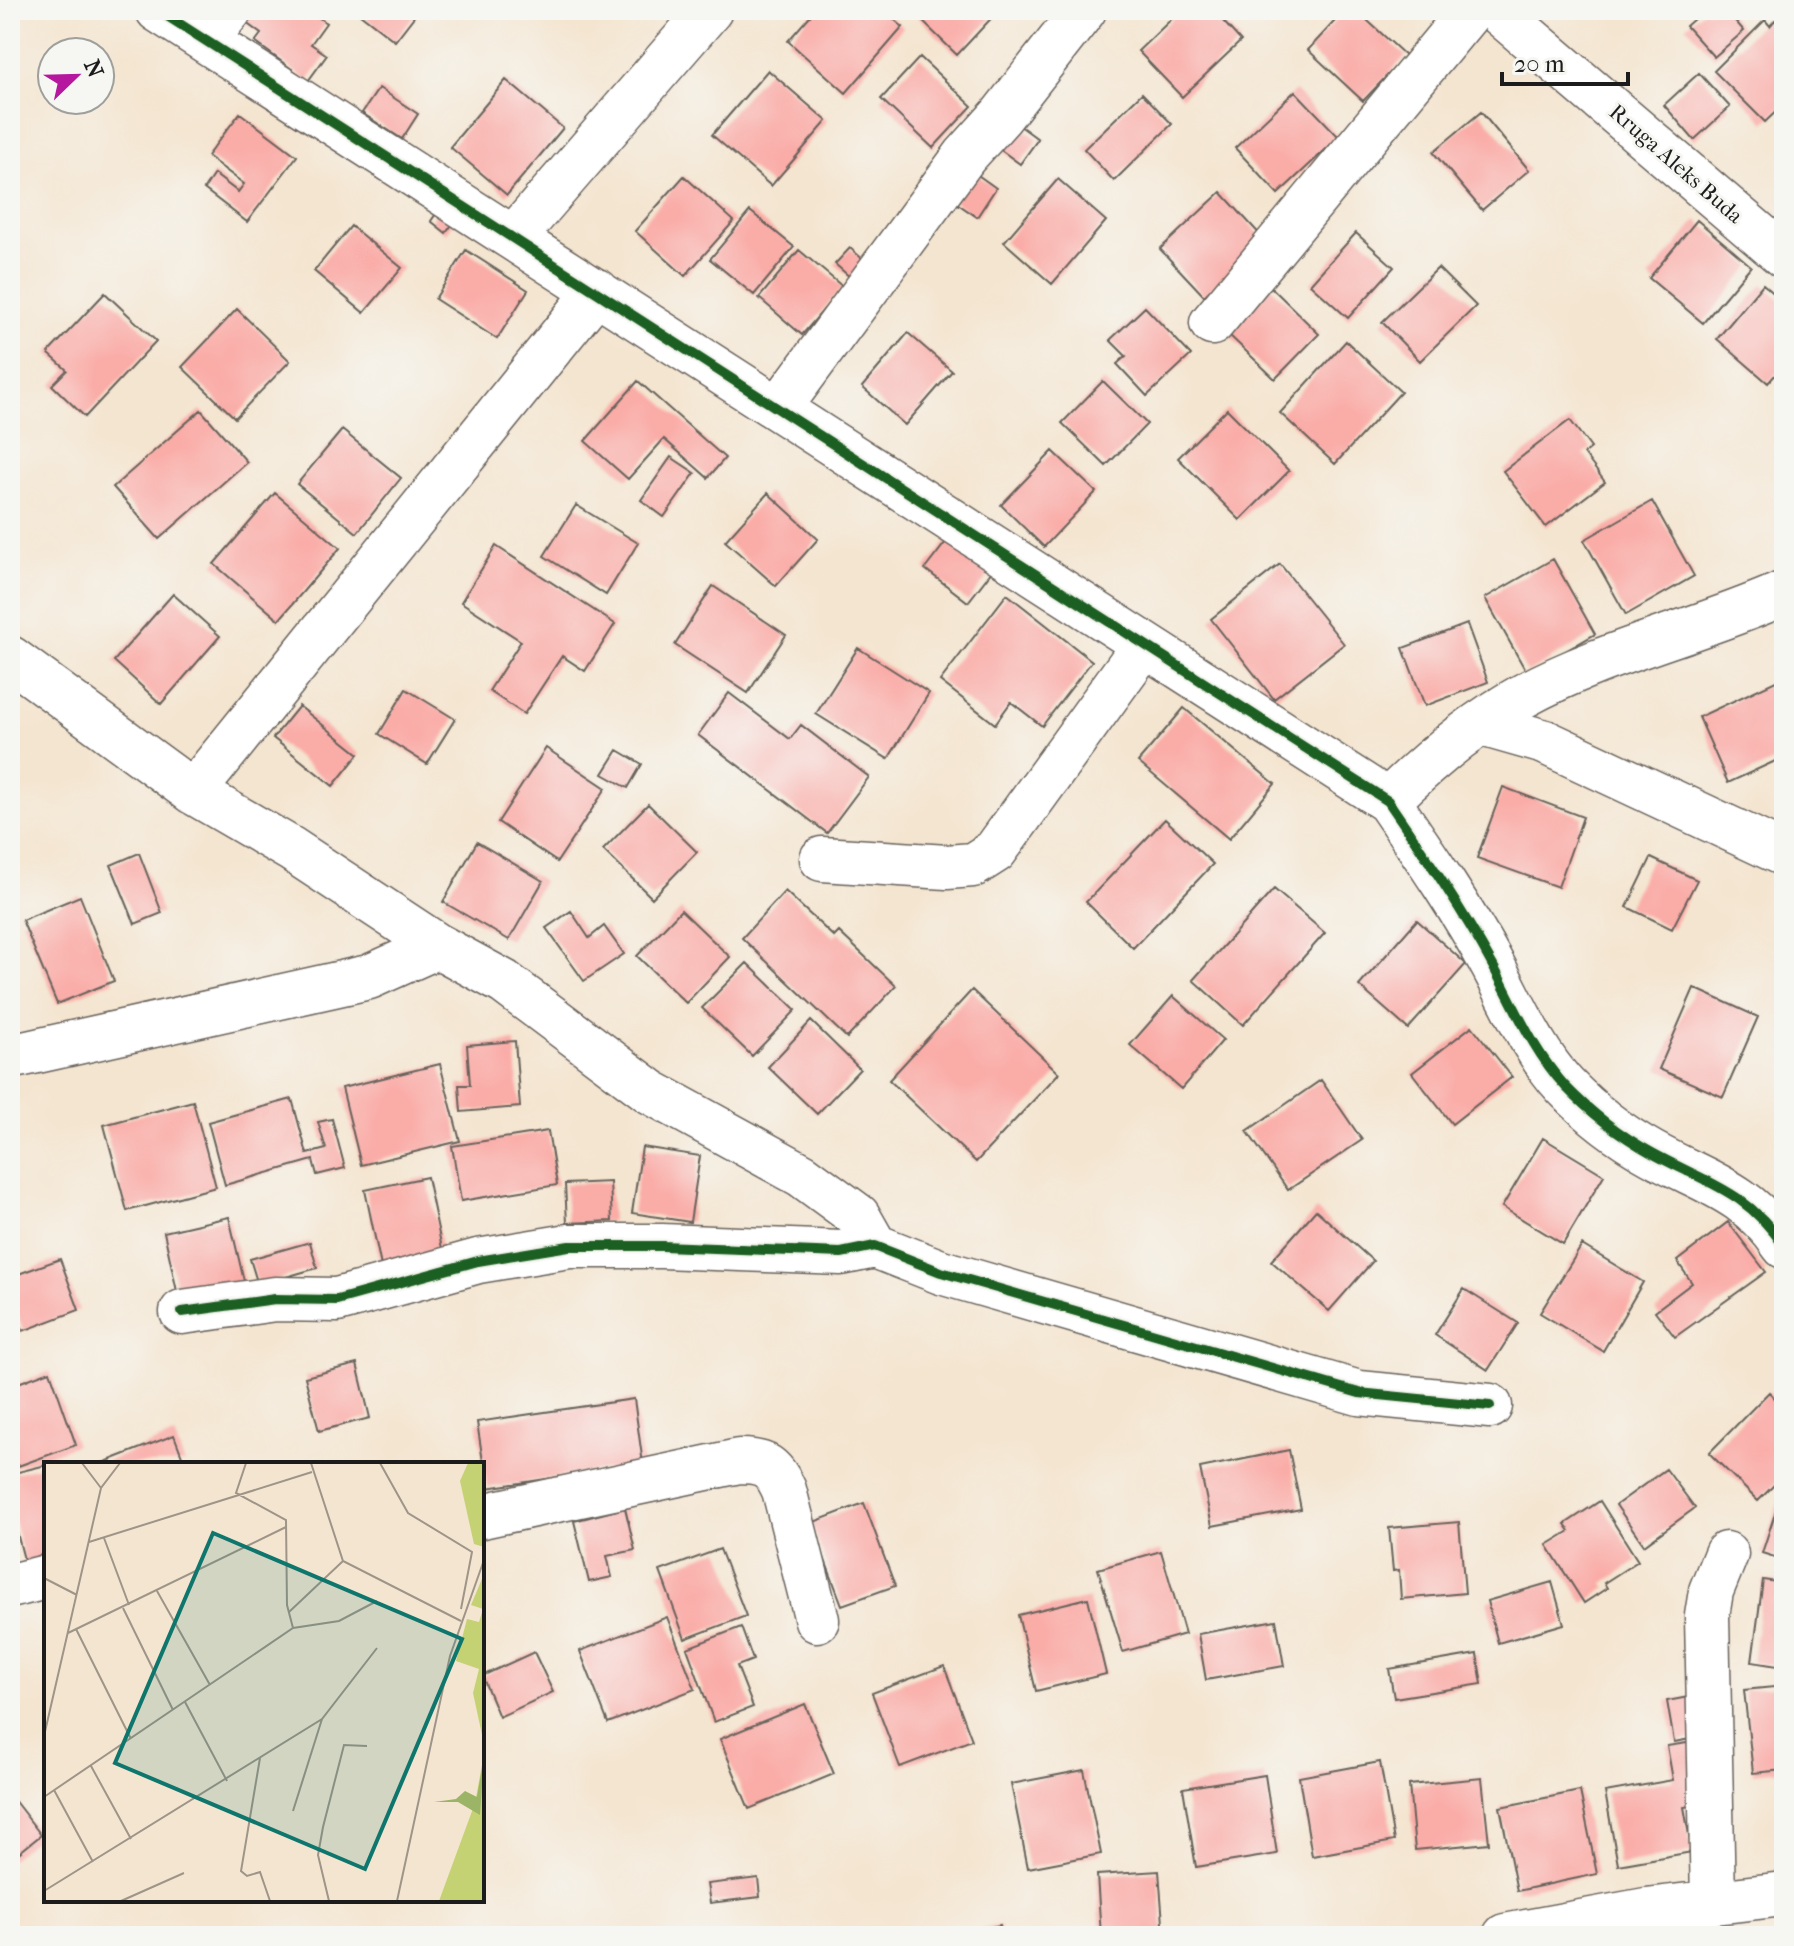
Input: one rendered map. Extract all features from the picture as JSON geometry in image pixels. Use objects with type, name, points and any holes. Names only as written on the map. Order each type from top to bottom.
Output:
[{"type":"street","points":[[158,10],[217,25],[514,237],[1388,801],[1492,965],[1528,1035],[1564,1085],[1602,1119],[1652,1153],[1716,1182],[1768,1223],[1784,1246]]},
{"type":"street","points":[[514,237],[710,10]]},
{"type":"street","points":[[779,408],[965,156],[1084,10]]},
{"type":"street","points":[[1212,323],[1471,10]]},
{"type":"street","name":"Rruga Aleks Buda","points":[[1496,10],[1784,256]]},
{"type":"street","points":[[193,792],[597,291]]},
{"type":"street","points":[[1388,801],[1423,765],[1523,696],[1784,593]]},
{"type":"street","points":[[822,859],[947,867],[973,865],[995,851],[1144,645]]},
{"type":"street","points":[[10,658],[193,792],[291,849],[438,946],[504,982],[651,1092],[802,1175],[858,1216],[875,1246]]},
{"type":"street","points":[[1482,724],[1545,742],[1784,854]]},
{"type":"street","points":[[10,1057],[369,977],[438,946]]},
{"type":"street","points":[[182,1312],[275,1299],[337,1300],[478,1261],[569,1246],[841,1253],[875,1246],[941,1272],[1359,1393],[1490,1406]]},
{"type":"street","points":[[484,1516],[739,1461],[761,1461],[775,1471],[784,1490],[817,1620]]},
{"type":"street","points":[[1713,1901],[1707,1616],[1711,1591],[1726,1554]]},
{"type":"street","points":[[10,1586],[44,1578]]},
{"type":"street","points":[[1505,1936],[1713,1901],[1784,1894]]},
{"type":"building","points":[[248,10],[309,10],[326,23],[311,44],[327,55],[308,81],[255,42],[261,34],[241,19]]},
{"type":"building","points":[[355,10],[419,10],[395,41]]},
{"type":"building","points":[[815,10],[883,10],[903,27],[846,93],[788,41]]},
{"type":"building","points":[[911,10],[999,10],[957,55]]},
{"type":"building","points":[[1181,10],[1213,10],[1241,41],[1182,97],[1138,51]]},
{"type":"building","points":[[1345,10],[1356,10],[1406,56],[1363,101],[1308,50]]},
{"type":"building","points":[[1704,10],[1726,10],[1744,31],[1714,57],[1686,26]]},
{"type":"building","points":[[1765,20],[1770,26],[1775,20],[1784,29],[1784,104],[1765,122],[1714,71]]},
{"type":"building","points":[[920,57],[972,106],[933,148],[881,99]]},
{"type":"building","points":[[768,70],[827,121],[771,186],[712,135]]},
{"type":"building","points":[[1699,73],[1730,107],[1694,140],[1664,105]]},
{"type":"building","points":[[506,80],[563,128],[507,195],[450,147]]},
{"type":"building","points":[[379,88],[418,114],[402,139],[362,113]]},
{"type":"building","points":[[1295,91],[1339,137],[1278,194],[1235,148]]},
{"type":"building","points":[[1142,93],[1172,124],[1114,181],[1084,149]]},
{"type":"building","points":[[1481,112],[1529,170],[1482,210],[1433,152]]},
{"type":"building","points":[[240,113],[297,156],[247,222],[204,189],[214,174],[238,192],[244,184],[207,156]]},
{"type":"building","points":[[1012,120],[1038,139],[1020,164],[994,145]]},
{"type":"building","points":[[968,168],[996,188],[977,217],[948,197]]},
{"type":"building","points":[[684,176],[734,221],[685,276],[635,231]]},
{"type":"building","points":[[1058,179],[1106,221],[1052,284],[1004,242]]},
{"type":"building","points":[[1221,192],[1264,239],[1204,296],[1160,249]]},
{"type":"building","points":[[440,208],[456,219],[446,233],[431,221]]},
{"type":"building","points":[[750,211],[794,247],[754,295],[710,259]]},
{"type":"building","points":[[1697,220],[1751,266],[1703,323],[1649,278]]},
{"type":"building","points":[[351,226],[402,268],[364,313],[314,271]]},
{"type":"building","points":[[1356,233],[1394,267],[1348,318],[1310,284]]},
{"type":"building","points":[[850,248],[866,262],[851,278],[835,264]]},
{"type":"building","points":[[466,250],[528,290],[497,339],[435,299]]},
{"type":"building","points":[[799,250],[843,287],[802,335],[759,298]]},
{"type":"building","points":[[1438,268],[1476,306],[1420,361],[1382,322]]},
{"type":"building","points":[[1763,284],[1784,302],[1784,365],[1768,383],[1717,339]]},
{"type":"building","points":[[1270,286],[1319,334],[1275,379],[1226,332]]},
{"type":"building","points":[[105,293],[156,341],[85,417],[52,385],[67,370],[48,353]]},
{"type":"building","points":[[1145,307],[1191,355],[1147,396],[1117,364],[1126,356],[1110,340]]},
{"type":"building","points":[[237,309],[290,361],[235,418],[182,367]]},
{"type":"building","points":[[908,333],[952,371],[905,425],[862,387]]},
{"type":"building","points":[[1346,341],[1401,392],[1335,464],[1280,413]]},
{"type":"building","points":[[638,381],[725,458],[708,478],[664,439],[628,479],[585,441]]},
{"type":"building","points":[[1103,381],[1147,424],[1106,466],[1062,423]]},
{"type":"building","points":[[1227,409],[1289,471],[1240,520],[1178,458]]},
{"type":"building","points":[[201,410],[247,462],[159,539],[113,487]]},
{"type":"building","points":[[1570,420],[1591,448],[1584,454],[1605,482],[1546,527],[1503,471]]},
{"type":"building","points":[[342,430],[401,478],[357,533],[297,484]]},
{"type":"building","points":[[1053,451],[1096,492],[1044,547],[1001,505]]},
{"type":"building","points":[[671,457],[695,473],[664,517],[641,500]]},
{"type":"building","points":[[275,493],[340,548],[279,620],[214,564]]},
{"type":"building","points":[[768,493],[818,539],[776,586],[725,541]]},
{"type":"building","points":[[1652,501],[1694,576],[1626,615],[1584,540]]},
{"type":"building","points":[[576,505],[638,543],[606,595],[544,556]]},
{"type":"building","points":[[949,538],[992,571],[968,602],[925,569]]},
{"type":"building","points":[[496,546],[615,624],[585,671],[562,656],[524,714],[489,691],[521,641],[461,602]]},
{"type":"building","points":[[1553,559],[1595,634],[1527,673],[1485,598]]},
{"type":"building","points":[[1280,564],[1344,644],[1274,699],[1211,619]]},
{"type":"building","points":[[713,586],[786,635],[748,693],[675,645]]},
{"type":"building","points":[[173,594],[220,636],[161,704],[114,661]]},
{"type":"building","points":[[1007,594],[1092,661],[1042,726],[1011,702],[995,724],[940,681]]},
{"type":"building","points":[[1467,624],[1488,682],[1425,706],[1403,648]]},
{"type":"building","points":[[858,648],[929,693],[888,759],[816,714]]},
{"type":"building","points":[[1780,679],[1784,687],[1784,757],[1728,783],[1699,717]]},
{"type":"building","points":[[406,689],[455,719],[427,764],[379,734]]},
{"type":"building","points":[[729,693],[790,739],[801,725],[869,777],[827,833],[698,735]]},
{"type":"building","points":[[299,706],[359,754],[333,786],[273,738]]},
{"type":"building","points":[[1184,708],[1275,784],[1229,839],[1138,762]]},
{"type":"building","points":[[546,748],[606,788],[557,862],[498,822]]},
{"type":"building","points":[[618,750],[642,764],[628,788],[603,774]]},
{"type":"building","points":[[1503,787],[1583,817],[1558,887],[1477,858]]},
{"type":"building","points":[[648,804],[697,852],[652,898],[603,850]]},
{"type":"building","points":[[1165,819],[1213,864],[1133,948],[1086,902]]},
{"type":"building","points":[[477,842],[543,881],[509,940],[443,902]]},
{"type":"building","points":[[139,853],[162,913],[135,924],[111,865]]},
{"type":"building","points":[[1651,858],[1697,880],[1672,929],[1627,907]]},
{"type":"building","points":[[1274,889],[1325,933],[1243,1025],[1193,980]]},
{"type":"building","points":[[785,891],[834,937],[839,932],[896,986],[847,1038],[742,938]]},
{"type":"building","points":[[80,896],[114,981],[57,1004],[22,920]]},
{"type":"building","points":[[681,910],[730,957],[686,1003],[637,956]]},
{"type":"building","points":[[571,911],[589,938],[604,926],[624,954],[584,981],[546,928]]},
{"type":"building","points":[[1417,920],[1466,964],[1408,1029],[1359,986]]},
{"type":"building","points":[[747,963],[796,1010],[752,1056],[702,1008]]},
{"type":"building","points":[[1694,988],[1758,1017],[1723,1097],[1659,1069]]},
{"type":"building","points":[[972,990],[1059,1073],[976,1162],[889,1080]]},
{"type":"building","points":[[1173,996],[1223,1040],[1181,1089],[1130,1045]]},
{"type":"building","points":[[811,1021],[860,1069],[817,1114],[768,1067]]},
{"type":"building","points":[[1472,1026],[1512,1077],[1452,1124],[1412,1073]]},
{"type":"building","points":[[515,1041],[520,1107],[461,1112],[459,1085],[470,1085],[467,1045]]},
{"type":"building","points":[[440,1064],[460,1141],[361,1165],[342,1088]]},
{"type":"building","points":[[1321,1080],[1362,1140],[1288,1190],[1247,1131]]},
{"type":"building","points":[[292,1099],[307,1154],[326,1149],[318,1122],[332,1119],[345,1168],[317,1175],[313,1160],[225,1185],[208,1122]]},
{"type":"building","points":[[193,1101],[216,1187],[127,1211],[104,1125]]},
{"type":"building","points":[[548,1131],[557,1185],[461,1201],[452,1146]]},
{"type":"building","points":[[1543,1138],[1604,1175],[1563,1244],[1502,1207]]},
{"type":"building","points":[[642,1147],[700,1156],[690,1222],[632,1213]]},
{"type":"building","points":[[427,1177],[444,1258],[382,1271],[365,1190]]},
{"type":"building","points":[[610,1182],[612,1221],[567,1223],[565,1184]]},
{"type":"building","points":[[1316,1210],[1373,1261],[1329,1311],[1271,1261]]},
{"type":"building","points":[[229,1217],[244,1281],[178,1296],[164,1232]]},
{"type":"building","points":[[1728,1222],[1766,1272],[1675,1337],[1655,1311],[1692,1283],[1677,1261]]},
{"type":"building","points":[[310,1242],[317,1268],[258,1285],[250,1259]]},
{"type":"building","points":[[1582,1245],[1643,1282],[1603,1351],[1540,1313]]},
{"type":"building","points":[[60,1259],[79,1310],[23,1331],[10,1294],[10,1277]]},
{"type":"building","points":[[1464,1289],[1518,1323],[1488,1370],[1435,1335]]},
{"type":"building","points":[[357,1364],[370,1418],[319,1431],[305,1377]]},
{"type":"building","points":[[50,1371],[76,1445],[10,1469],[10,1386]]},
{"type":"building","points":[[1769,1392],[1784,1408],[1784,1475],[1758,1501],[1709,1453]]},
{"type":"building","points":[[634,1399],[643,1464],[487,1488],[477,1422]]},
{"type":"building","points":[[174,1435],[184,1462],[105,1462]]},
{"type":"building","points":[[1289,1450],[1301,1509],[1212,1526],[1200,1468]]},
{"type":"building","points":[[44,1466],[44,1567],[27,1571],[10,1506],[10,1474]]},
{"type":"building","points":[[1666,1469],[1695,1508],[1644,1545],[1616,1505]]},
{"type":"building","points":[[1780,1498],[1784,1499],[1784,1560],[1762,1553]]},
{"type":"building","points":[[1600,1501],[1638,1561],[1604,1583],[1607,1588],[1584,1603],[1547,1545],[1570,1531],[1565,1524]]},
{"type":"building","points":[[864,1503],[895,1586],[842,1605],[811,1523]]},
{"type":"building","points":[[625,1508],[635,1550],[607,1556],[612,1577],[589,1582],[574,1521]]},
{"type":"building","points":[[1459,1522],[1465,1593],[1401,1599],[1399,1570],[1393,1571],[1389,1528]]},
{"type":"building","points":[[720,1549],[746,1616],[685,1639],[660,1571]]},
{"type":"building","points":[[1161,1551],[1185,1634],[1123,1652],[1098,1569]]},
{"type":"building","points":[[1763,1580],[1784,1583],[1784,1667],[1752,1662]]},
{"type":"building","points":[[1552,1582],[1564,1624],[1498,1643],[1487,1601]]},
{"type":"building","points":[[1088,1598],[1106,1674],[1036,1691],[1018,1615]]},
{"type":"building","points":[[667,1617],[695,1689],[608,1723],[580,1651]]},
{"type":"building","points":[[1276,1620],[1284,1666],[1206,1680],[1198,1634]]},
{"type":"building","points":[[741,1627],[753,1660],[737,1666],[753,1707],[714,1722],[687,1648]]},
{"type":"building","points":[[534,1652],[553,1692],[499,1717],[484,1675]]},
{"type":"building","points":[[1477,1654],[1482,1684],[1394,1698],[1389,1669]]},
{"type":"building","points":[[944,1666],[972,1740],[900,1767],[872,1693]]},
{"type":"building","points":[[1784,1686],[1784,1770],[1753,1773],[1744,1690]]},
{"type":"building","points":[[1694,1696],[1701,1737],[1674,1742],[1667,1701]]},
{"type":"building","points":[[805,1704],[834,1774],[749,1809],[720,1739]]},
{"type":"building","points":[[1694,1742],[1705,1804],[1684,1807],[1692,1852],[1618,1865],[1605,1792],[1673,1780],[1667,1746]]},
{"type":"building","points":[[1380,1762],[1394,1841],[1312,1856],[1299,1777]]},
{"type":"building","points":[[1084,1770],[1101,1854],[1028,1868],[1011,1784]]},
{"type":"building","points":[[1265,1775],[1277,1854],[1196,1867],[1183,1788]]},
{"type":"building","points":[[1482,1778],[1489,1843],[1415,1850],[1409,1785]]},
{"type":"building","points":[[1580,1791],[1597,1874],[1517,1891],[1500,1807]]},
{"type":"building","points":[[10,1795],[41,1835],[10,1860]]},
{"type":"building","points":[[1159,1871],[1164,1936],[1101,1936],[1097,1875]]},
{"type":"building","points":[[758,1878],[760,1897],[710,1903],[707,1884]]},
{"type":"building","points":[[1000,1925],[1002,1936],[955,1936],[955,1935]]},
{"type":"cycle path","points":[[158,10],[1388,801],[1469,924],[1534,1043],[1565,1086],[1595,1114],[1629,1139],[1740,1200],[1770,1227],[1784,1246]]},
{"type":"cycle path","points":[[182,1312],[275,1299],[337,1300],[478,1261],[569,1246],[841,1253],[875,1246],[941,1272],[1359,1393],[1490,1406]]}]
